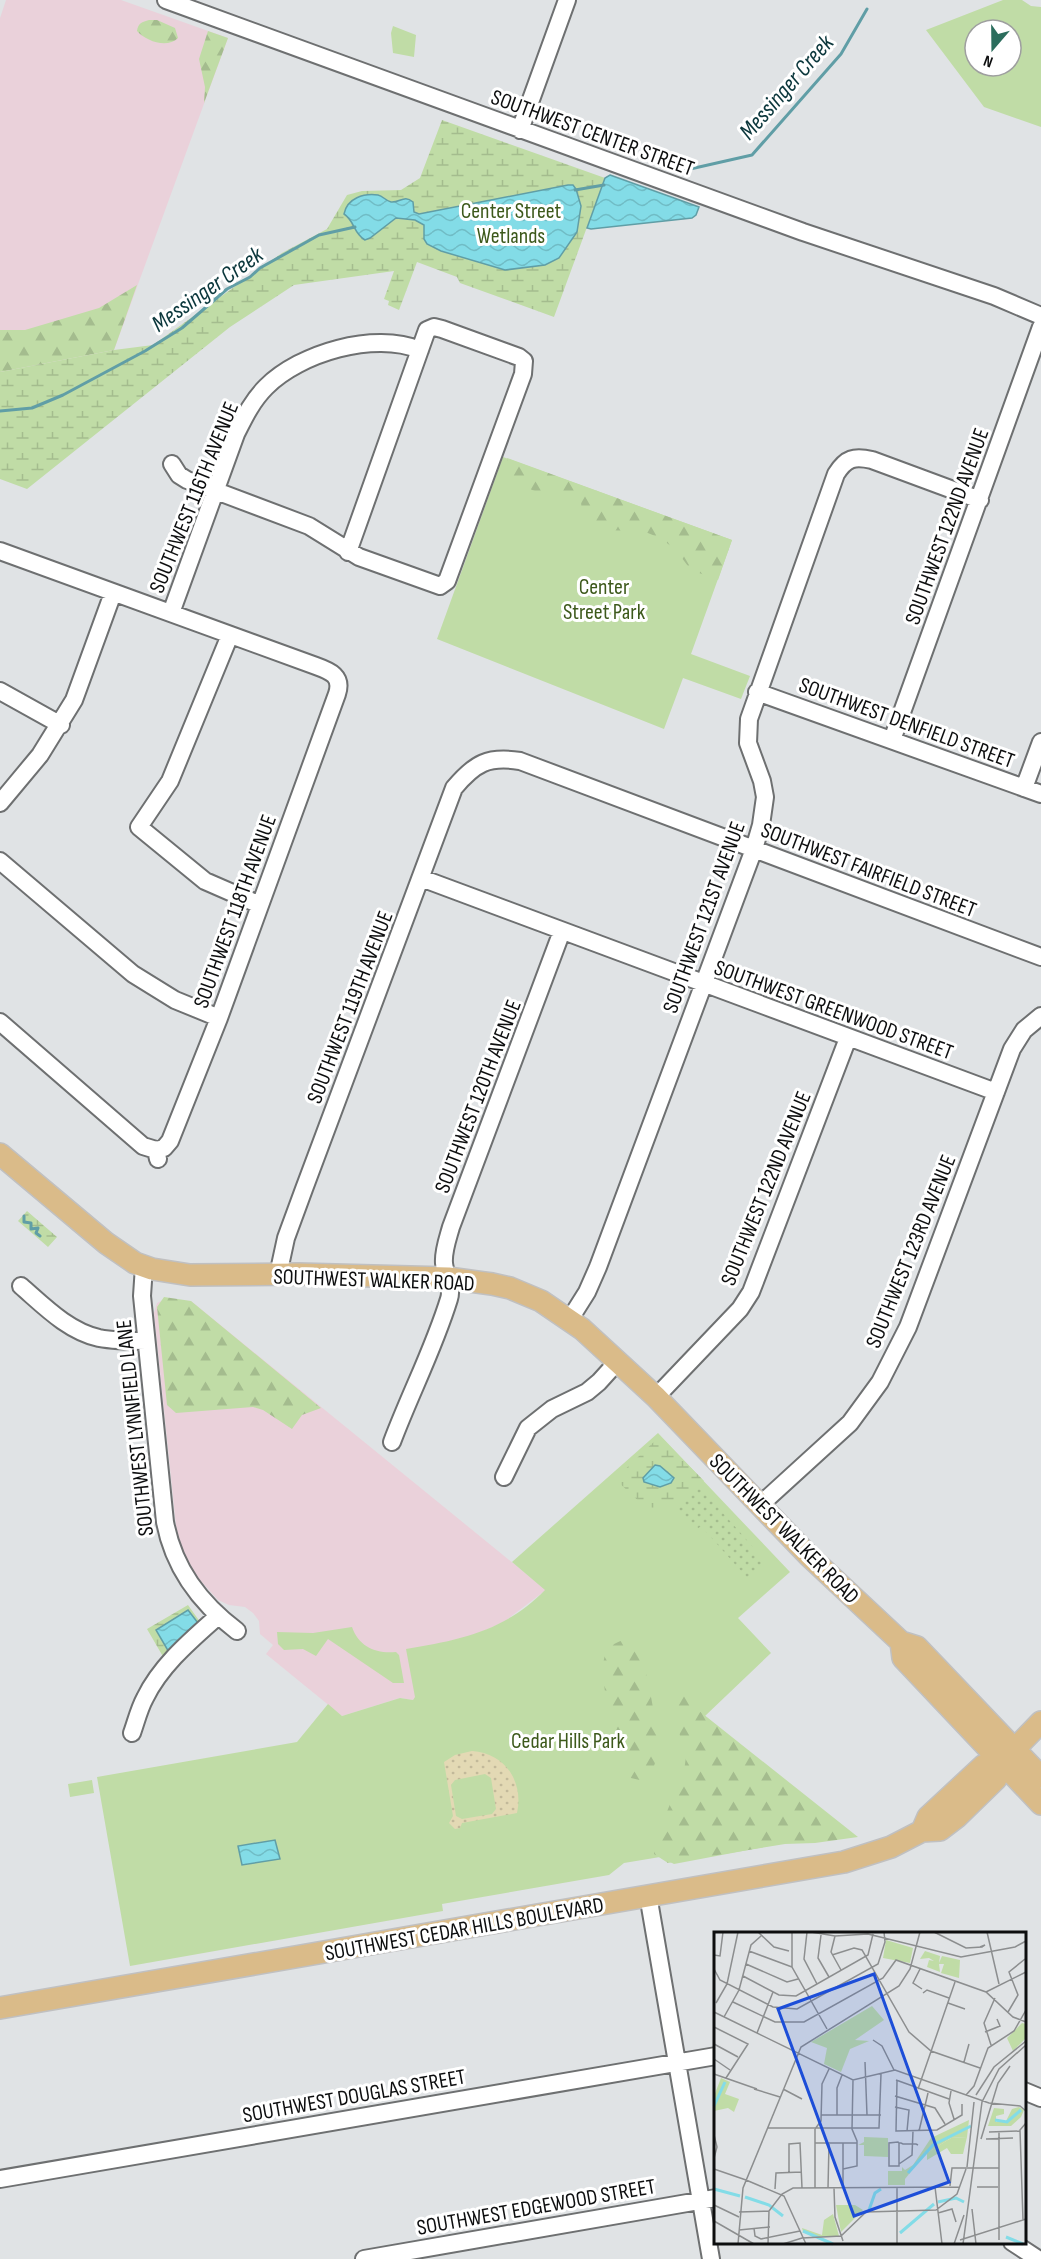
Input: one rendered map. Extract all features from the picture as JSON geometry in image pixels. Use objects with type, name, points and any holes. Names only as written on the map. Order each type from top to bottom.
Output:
[{"type":"main road","name":"SOUTHWEST WALKER ROAD","points":[[0,1154],[106,1244],[144,1266],[163,1272],[183,1275],[448,1278],[485,1282],[510,1288],[541,1301],[570,1319],[656,1397],[809,1556],[901,1642],[903,1658],[1008,1755],[1041,1777]]},
{"type":"main road","name":"SOUTHWEST CEDAR HILLS BOULEVARD","points":[[0,2008],[844,1862],[891,1847],[922,1831],[928,1817],[984,1765],[1008,1755],[1041,1722]]},
{"type":"main road","name":"SOUTHWEST WALKER ROAD","points":[[1008,1755],[1041,1804]]},
{"type":"street","name":"SOUTHWEST CENTER STREET","points":[[166,0],[803,232],[1006,300],[1041,316]]},
{"type":"street","points":[[520,130],[567,0]]},
{"type":"street","name":"SOUTHWEST CENTER STREET","points":[[1006,300],[1041,308]]},
{"type":"street","points":[[172,464],[183,479],[309,526],[348,552],[429,584],[440,586],[447,581],[523,374],[524,361],[519,357],[434,327],[427,330],[348,552]]},
{"type":"street","name":"SOUTHWEST 122ND AVENUE","points":[[892,740],[1041,327]]},
{"type":"street","name":"SOUTHWEST 116TH AVENUE","points":[[171,613],[246,414],[266,387],[294,365],[329,352],[381,343],[407,345],[420,350]]},
{"type":"street","name":"SOUTHWEST 121ST AVENUE","points":[[570,1319],[587,1292],[598,1267],[754,849],[761,825],[765,797],[762,781],[748,743],[748,719],[836,474],[842,463],[850,458],[860,457],[980,500]]},
{"type":"street","points":[[0,551],[230,635],[170,781],[139,827],[205,881],[260,905]]},
{"type":"street","name":"SOUTHWEST 116TH AVENUE","points":[[0,803],[40,755],[75,700],[113,593]]},
{"type":"street","name":"SOUTHWEST 118TH AVENUE","points":[[0,1023],[157,1156],[170,1141],[219,1018],[339,683],[334,673],[230,635]]},
{"type":"street","points":[[0,691],[61,725]]},
{"type":"street","name":"SOUTHWEST DENFIELD STREET","points":[[757,692],[1041,794]]},
{"type":"street","points":[[1024,788],[1041,742]]},
{"type":"street","name":"SOUTHWEST FAIRFIELD STREET","points":[[478,765],[492,759],[520,761],[1041,957]]},
{"type":"street","name":"SOUTHWEST 119TH AVENUE","points":[[278,1275],[286,1238],[454,788],[467,772],[478,765]]},
{"type":"street","points":[[0,861],[133,974],[175,1000],[219,1018]]},
{"type":"street","name":"SOUTHWEST GREENWOOD STREET","points":[[421,878],[996,1092]]},
{"type":"street","name":"SOUTHWEST 120TH AVENUE","points":[[392,1442],[450,1296],[444,1257],[451,1227],[562,931]]},
{"type":"street","name":"SOUTHWEST 123RD AVENUE","points":[[760,1505],[850,1423],[880,1382],[908,1327],[1012,1049],[1024,1030],[1041,1016]]},
{"type":"street","name":"SOUTHWEST 122ND AVENUE","points":[[656,1397],[740,1309],[751,1293],[848,1038]]},
{"type":"street","name":"SOUTHWEST LYNNFIELD LANE","points":[[144,1266],[142,1290],[146,1341],[168,1539],[174,1557],[192,1589],[218,1616],[237,1631]]},
{"type":"street","points":[[21,1286],[66,1324],[82,1332],[113,1340],[146,1341]]},
{"type":"street","points":[[504,1477],[528,1428],[552,1409],[586,1392],[605,1377],[618,1361]]},
{"type":"street","points":[[132,1734],[145,1698],[162,1671],[218,1616]]},
{"type":"street","points":[[648,1895],[678,2063],[708,2199],[711,2259]]},
{"type":"street","name":"SOUTHWEST DOUGLAS STREET","points":[[0,2179],[714,2056]]},
{"type":"street","points":[[1026,2092],[1041,2098]]},
{"type":"street","name":"SOUTHWEST EDGEWOOD STREET","points":[[364,2259],[708,2199]]},
{"type":"street","points":[[1015,2244],[1038,2259]]},
{"type":"shaded area","points":[[6,0],[121,0],[228,38],[114,350],[0,372],[0,18]]},
{"type":"shaded area","points":[[163,1300],[191,1301],[546,1590],[505,1621],[478,1634],[454,1641],[413,1700],[400,1698],[342,1716],[266,1654],[273,1645],[260,1634],[259,1621],[253,1613],[245,1607],[229,1605],[218,1600],[198,1578],[182,1550],[176,1526],[154,1313],[157,1303]]},
{"type":"green space","points":[[1003,0],[1022,0],[1031,6],[1041,7],[1041,127],[984,107],[926,30]]},
{"type":"green space","points":[[157,20],[175,28],[178,38],[163,43],[146,38],[137,31],[141,23]]},
{"type":"green space","points":[[393,26],[416,35],[414,57],[393,53],[391,33]]},
{"type":"green space","points":[[208,31],[228,38],[204,103],[205,87],[199,59]]},
{"type":"green space","name":"Center Street Wetlands","points":[[442,120],[605,178],[554,317],[460,283],[457,277],[417,262],[399,310],[388,305],[389,301],[384,299],[394,271],[294,285],[230,327],[27,489],[0,479],[0,372],[114,350],[153,345],[282,253],[327,229],[347,195],[362,191],[401,190],[420,178]]},
{"type":"green space","points":[[137,285],[114,350],[0,372],[0,330],[25,330],[99,308]]},
{"type":"green space","name":"Center Street Park","points":[[503,457],[732,540],[691,654],[750,676],[741,699],[683,678],[664,729],[437,639]]},
{"type":"green space","points":[[507,458],[732,540],[718,580],[691,570],[675,549],[660,538],[643,531],[596,530],[588,525],[582,516],[581,501],[542,493],[524,486],[511,472]]},
{"type":"green space","points":[[27,1211],[57,1237],[48,1247],[18,1221]]},
{"type":"green space","points":[[164,1297],[191,1301],[321,1408],[302,1415],[292,1429],[263,1410],[253,1407],[176,1413],[167,1405],[157,1307]]},
{"type":"green space","name":"Cedar Hills Park","points":[[658,1433],[790,1572],[738,1618],[771,1653],[705,1716],[843,1832],[674,1864],[660,1857],[624,1863],[609,1875],[442,1904],[443,1911],[130,1966],[97,1777],[297,1742],[328,1704],[342,1716],[400,1698],[413,1700],[415,1697],[406,1649],[445,1642],[481,1631],[498,1624],[530,1604],[545,1590],[512,1562]]},
{"type":"green space","points":[[660,1436],[704,1481],[674,1509],[645,1507],[615,1479]]},
{"type":"green space","points":[[699,1486],[768,1564],[749,1580],[701,1526],[695,1531],[675,1508]]},
{"type":"green space","points":[[188,1605],[203,1626],[165,1660],[147,1629]]},
{"type":"green space","points":[[352,1627],[359,1640],[369,1648],[382,1652],[396,1652],[399,1655],[404,1683],[393,1683],[328,1639],[316,1656],[303,1649],[284,1650],[278,1644],[277,1632],[313,1633]]},
{"type":"green space","points":[[630,1639],[642,1659],[658,1739],[656,1762],[644,1781],[631,1778],[626,1768],[624,1753],[614,1742],[618,1715],[608,1701],[604,1687],[603,1665],[606,1652],[615,1644]]},
{"type":"green space","points":[[680,1695],[686,1697],[698,1710],[858,1837],[815,1843],[785,1844],[668,1863],[654,1854],[655,1840],[684,1771],[686,1757],[675,1718],[674,1700]]},
{"type":"green space","points":[[92,1780],[94,1793],[70,1797],[68,1784]]},
{"type":"sand","points":[[472,1751],[484,1753],[503,1763],[515,1780],[518,1791],[517,1813],[462,1823],[460,1828],[455,1829],[449,1823],[453,1816],[444,1762],[455,1755]],"holes":[[[485,1774],[491,1778],[496,1809],[492,1814],[462,1819],[456,1816],[451,1785],[455,1780]]]},
{"type":"water","points":[[610,175],[699,207],[696,215],[692,218],[587,228],[605,178]]},
{"type":"water","points":[[573,185],[576,189],[581,206],[577,232],[559,258],[545,265],[505,270],[441,251],[427,244],[424,239],[424,225],[415,220],[396,218],[365,240],[344,214],[352,200],[367,195],[378,195],[391,202],[410,200],[413,202],[414,212],[419,214]]},
{"type":"water","points":[[655,1465],[660,1466],[674,1478],[671,1483],[660,1487],[644,1482],[643,1478]]},
{"type":"water","points":[[188,1610],[201,1627],[170,1654],[156,1630]]},
{"type":"water","points":[[275,1840],[280,1859],[242,1865],[238,1846]]},
{"type":"waterway","name":"Messinger Creek","points":[[677,172],[752,155],[841,54],[867,9]]},
{"type":"waterway","name":"Messinger Creek","points":[[575,190],[604,185]]},
{"type":"waterway","name":"Messinger Creek","points":[[0,411],[32,408],[63,395],[145,351],[182,328],[227,289],[250,277],[260,268],[319,235],[355,227]]},
{"type":"waterway","points":[[24,1216],[24,1222],[31,1223],[31,1229],[38,1228],[36,1233],[40,1236]]}]
